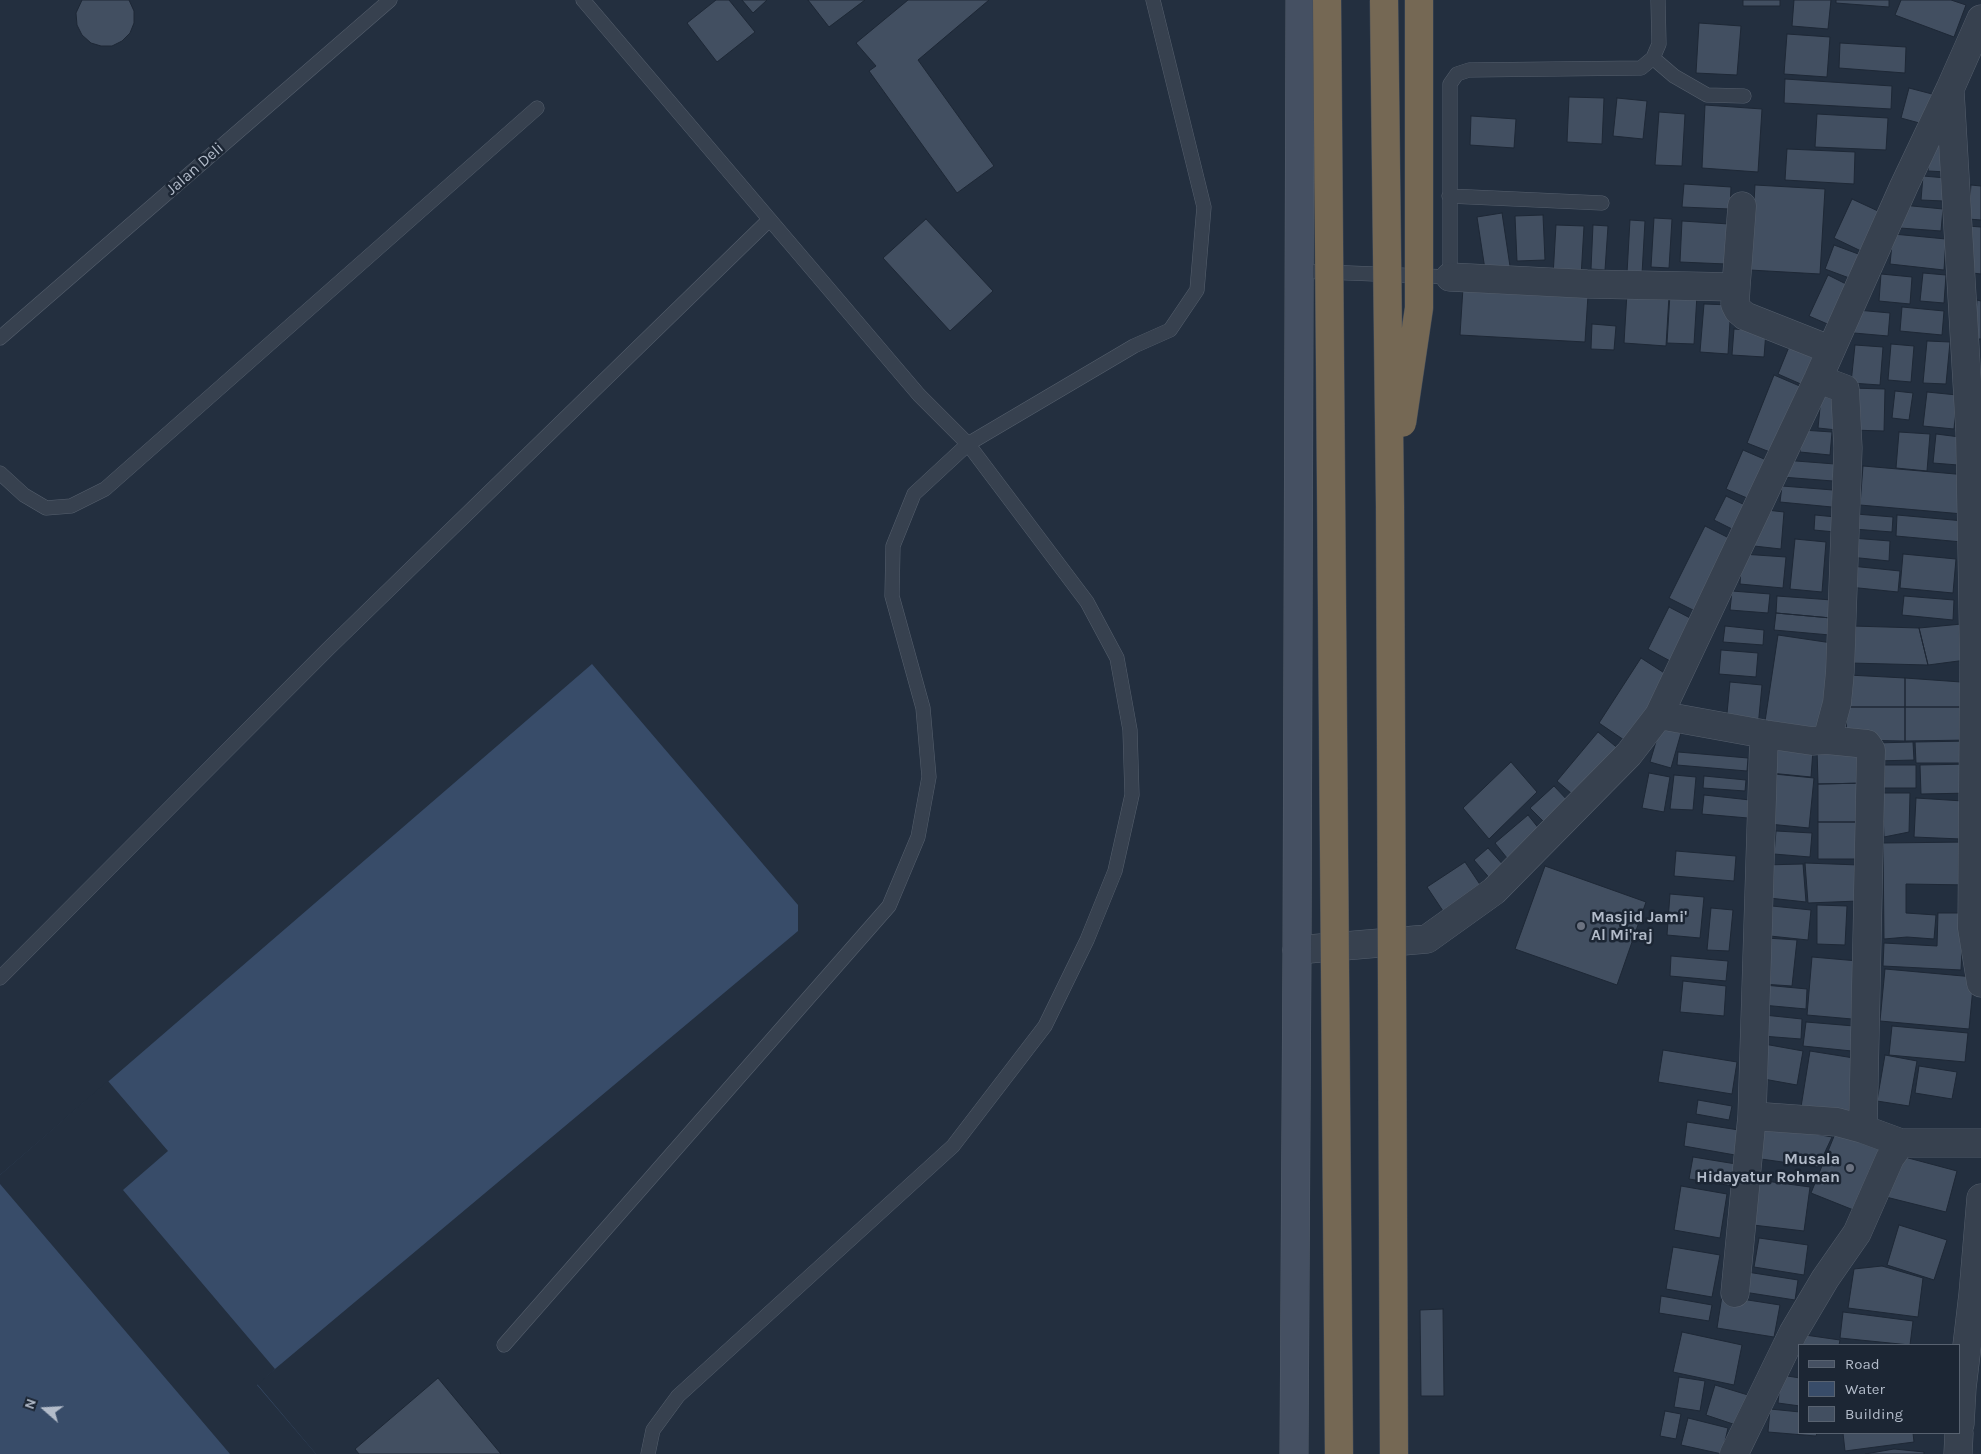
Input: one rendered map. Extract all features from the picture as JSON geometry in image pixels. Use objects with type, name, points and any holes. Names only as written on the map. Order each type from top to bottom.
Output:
[{"type":"highway","points":[[1327,0],[1339,1454]]},
{"type":"highway","points":[[1384,0],[1390,506],[1394,1454]]},
{"type":"highway","points":[[1390,506],[1419,308],[1419,0]]},
{"type":"street","points":[[1294,1454],[1300,0]]},
{"type":"street","points":[[1297,950],[1427,938],[1494,891],[1629,754],[1659,715],[1818,379],[1981,19]]},
{"type":"street","points":[[1950,90],[1970,433],[1974,664],[1972,928],[1981,983]]},
{"type":"street","points":[[1742,206],[1735,304],[1738,310],[1744,316],[1831,350]]},
{"type":"street","points":[[1450,277],[1587,284],[1736,287]]},
{"type":"street","points":[[1818,379],[1845,389],[1848,448],[1838,696],[1827,740]]},
{"type":"street","points":[[1659,715],[1812,741],[1827,740],[1867,744],[1870,750],[1863,1129]]},
{"type":"street","points":[[1735,1293],[1752,1116],[1764,734]]},
{"type":"street","points":[[1752,1116],[1837,1122],[1863,1129],[1900,1143],[1981,1144]]},
{"type":"street","points":[[1734,1454],[1793,1333],[1825,1279],[1857,1233],[1890,1158],[1900,1143]]},
{"type":"street","points":[[1961,1406],[1981,1198]]},
{"type":"street","points":[[1958,1454],[1959,1434]]},
{"type":"lane","name":"Jalan Deli","points":[[0,338],[390,0]]},
{"type":"lane","points":[[583,0],[768,220],[919,395],[968,444],[1087,602],[1117,658],[1130,730],[1132,795],[1115,871],[1087,940],[1045,1026],[953,1146],[678,1396],[653,1430],[648,1454]]},
{"type":"lane","points":[[504,1346],[888,906],[918,837],[930,777],[923,708],[892,596],[893,546],[914,494],[968,444],[1134,346],[1170,330],[1197,290],[1204,207],[1154,0]]},
{"type":"lane","points":[[1299,271],[1450,277],[1450,84],[1457,74],[1469,70],[1641,68],[1653,58],[1659,44],[1658,0]]},
{"type":"lane","points":[[1653,58],[1674,76],[1707,95],[1744,96]]},
{"type":"lane","points":[[0,472],[24,496],[46,508],[71,506],[105,489],[538,108]]},
{"type":"lane","points":[[1449,196],[1602,203]]},
{"type":"lane","points":[[0,978],[328,649],[768,220]]},
{"type":"water","points":[[592,664],[798,905],[798,931],[257,1384],[316,1454],[0,1454],[0,1175]]},
{"type":"pier","points":[[108,1081],[168,1151],[123,1190],[275,1369],[257,1385],[316,1454],[230,1454],[0,1184],[0,1175]]},
{"type":"building","points":[[82,0],[129,0],[134,11],[134,23],[130,33],[122,41],[112,46],[101,46],[91,43],[82,35],[77,25],[76,13]]},
{"type":"building","points":[[716,0],[729,0],[755,32],[717,62],[687,23]]},
{"type":"building","points":[[742,0],[767,0],[753,13]]},
{"type":"building","points":[[808,0],[865,0],[829,27]]},
{"type":"building","points":[[908,0],[989,0],[918,60],[994,166],[957,193],[869,71],[876,66],[856,43]]},
{"type":"building","points":[[1743,0],[1780,0],[1780,6],[1743,6]]},
{"type":"building","points":[[1794,0],[1831,0],[1828,29],[1792,26]]},
{"type":"building","points":[[1836,0],[1889,0],[1889,7],[1836,3]]},
{"type":"building","points":[[1901,0],[1951,0],[1966,5],[1954,37],[1895,15]]},
{"type":"building","points":[[1699,23],[1741,26],[1737,75],[1696,73]]},
{"type":"building","points":[[1787,34],[1830,37],[1827,77],[1784,74]]},
{"type":"building","points":[[1840,43],[1906,47],[1905,73],[1839,68]]},
{"type":"building","points":[[1785,79],[1892,86],[1891,109],[1784,103]]},
{"type":"building","points":[[1909,88],[1932,94],[1923,124],[1901,118]]},
{"type":"building","points":[[1569,97],[1604,98],[1602,144],[1567,142]]},
{"type":"building","points":[[1617,98],[1647,101],[1643,139],[1613,136]]},
{"type":"building","points":[[1705,105],[1762,109],[1758,172],[1702,168]]},
{"type":"building","points":[[1659,112],[1685,114],[1682,166],[1655,165]]},
{"type":"building","points":[[1817,114],[1888,118],[1886,150],[1815,147]]},
{"type":"building","points":[[1471,116],[1516,119],[1514,148],[1470,145]]},
{"type":"building","points":[[1931,140],[1950,142],[1947,172],[1928,171]]},
{"type":"building","points":[[1787,149],[1855,152],[1854,184],[1785,180]]},
{"type":"building","points":[[1923,176],[1946,178],[1944,201],[1921,200]]},
{"type":"building","points":[[1684,184],[1731,187],[1730,209],[1682,207]]},
{"type":"building","points":[[1755,185],[1825,189],[1820,274],[1750,270]]},
{"type":"building","points":[[1971,185],[1981,186],[1981,220],[1968,219]]},
{"type":"building","points":[[1852,199],[1878,211],[1861,251],[1834,238]]},
{"type":"building","points":[[1902,205],[1943,209],[1941,231],[1900,228]]},
{"type":"building","points":[[1502,213],[1511,273],[1486,276],[1477,217]]},
{"type":"building","points":[[1543,215],[1545,260],[1517,261],[1515,216]]},
{"type":"building","points":[[1654,218],[1672,219],[1669,268],[1651,267]]},
{"type":"building","points":[[926,219],[993,291],[950,331],[883,258]]},
{"type":"building","points":[[1630,220],[1645,221],[1642,274],[1627,273]]},
{"type":"building","points":[[1682,221],[1729,224],[1726,264],[1680,262]]},
{"type":"building","points":[[1556,225],[1584,226],[1581,277],[1553,276]]},
{"type":"building","points":[[1593,225],[1608,226],[1605,270],[1591,269]]},
{"type":"building","points":[[1968,226],[1981,227],[1981,274],[1964,272]]},
{"type":"building","points":[[1893,234],[1946,239],[1944,270],[1890,264]]},
{"type":"building","points":[[1834,245],[1861,255],[1852,279],[1825,269]]},
{"type":"building","points":[[1923,273],[1946,275],[1944,303],[1920,301]]},
{"type":"building","points":[[1881,274],[1912,277],[1910,304],[1879,301]]},
{"type":"building","points":[[1828,275],[1850,286],[1832,326],[1809,316]]},
{"type":"building","points":[[1463,288],[1588,295],[1585,342],[1460,335]]},
{"type":"building","points":[[1627,293],[1669,296],[1666,346],[1624,343]]},
{"type":"building","points":[[1670,294],[1697,295],[1694,344],[1667,343]]},
{"type":"building","points":[[1977,300],[1981,301],[1981,339],[1974,339]]},
{"type":"building","points":[[1704,304],[1731,305],[1728,354],[1700,352]]},
{"type":"building","points":[[1902,307],[1944,311],[1942,335],[1900,331]]},
{"type":"building","points":[[1857,310],[1890,313],[1888,336],[1854,333]]},
{"type":"building","points":[[1592,324],[1616,326],[1614,350],[1591,349]]},
{"type":"building","points":[[1734,329],[1766,331],[1764,357],[1732,355]]},
{"type":"building","points":[[1793,337],[1818,348],[1803,385],[1778,374]]},
{"type":"building","points":[[1927,341],[1950,342],[1946,384],[1923,383]]},
{"type":"building","points":[[1891,344],[1914,346],[1911,382],[1888,380]]},
{"type":"building","points":[[1855,345],[1883,347],[1880,385],[1851,383]]},
{"type":"building","points":[[1774,375],[1802,387],[1775,454],[1747,443]]},
{"type":"building","points":[[1822,387],[1841,388],[1837,430],[1818,428]]},
{"type":"building","points":[[1850,388],[1885,389],[1884,431],[1851,430]]},
{"type":"building","points":[[1895,391],[1913,393],[1909,420],[1892,418]]},
{"type":"building","points":[[1927,392],[1957,395],[1954,429],[1923,426]]},
{"type":"building","points":[[1802,430],[1832,432],[1830,455],[1800,452]]},
{"type":"building","points":[[1899,432],[1930,434],[1927,471],[1896,468]]},
{"type":"building","points":[[1936,434],[1960,437],[1958,465],[1933,463]]},
{"type":"building","points":[[1743,450],[1771,462],[1754,501],[1726,489]]},
{"type":"building","points":[[1783,460],[1835,464],[1833,481],[1782,477]]},
{"type":"building","points":[[1863,466],[1967,475],[1963,514],[1860,505]]},
{"type":"building","points":[[1782,486],[1833,490],[1832,507],[1780,502]]},
{"type":"building","points":[[1726,496],[1747,506],[1736,531],[1714,520]]},
{"type":"building","points":[[1758,509],[1784,512],[1781,549],[1754,546]]},
{"type":"building","points":[[1856,514],[1893,517],[1892,532],[1854,529]]},
{"type":"building","points":[[1815,515],[1836,517],[1835,532],[1814,530]]},
{"type":"building","points":[[1897,515],[1964,521],[1962,542],[1896,536]]},
{"type":"building","points":[[1705,526],[1733,540],[1697,612],[1669,598]]},
{"type":"building","points":[[1852,538],[1890,541],[1889,561],[1850,557]]},
{"type":"building","points":[[1795,539],[1826,542],[1822,592],[1790,589]]},
{"type":"building","points":[[1742,554],[1786,557],[1783,588],[1740,584]]},
{"type":"building","points":[[1903,554],[1956,559],[1953,593],[1900,588]]},
{"type":"building","points":[[1851,566],[1900,571],[1898,592],[1849,587]]},
{"type":"building","points":[[1732,591],[1770,594],[1768,613],[1730,610]]},
{"type":"building","points":[[1777,596],[1832,600],[1831,618],[1776,613]]},
{"type":"building","points":[[1904,596],[1954,600],[1953,620],[1902,615]]},
{"type":"building","points":[[1669,607],[1694,620],[1672,662],[1648,649]]},
{"type":"building","points":[[1776,613],[1831,618],[1830,635],[1774,630]]},
{"type":"building","points":[[1962,624],[1966,660],[1928,665],[1919,628]]},
{"type":"building","points":[[1725,626],[1764,630],[1763,645],[1723,642]]},
{"type":"building","points":[[1852,626],[1919,628],[1928,665],[1850,663]]},
{"type":"building","points":[[1778,635],[1832,643],[1824,730],[1764,728]]},
{"type":"building","points":[[1721,650],[1758,653],[1756,677],[1719,674]]},
{"type":"building","points":[[1641,658],[1669,676],[1627,742],[1599,723]]},
{"type":"building","points":[[1848,675],[1905,678],[1905,707],[1847,707]]},
{"type":"building","points":[[1905,678],[1961,682],[1961,707],[1905,707]]},
{"type":"building","points":[[1730,682],[1762,685],[1758,727],[1726,724]]},
{"type":"building","points":[[1847,707],[1905,707],[1905,741],[1846,740]]},
{"type":"building","points":[[1905,707],[1970,707],[1969,740],[1905,741]]},
{"type":"building","points":[[1660,728],[1681,733],[1671,768],[1650,762]]},
{"type":"building","points":[[1598,732],[1620,750],[1579,800],[1557,781]]},
{"type":"building","points":[[1971,741],[1971,763],[1916,763],[1915,742]]},
{"type":"building","points":[[1913,742],[1914,760],[1875,761],[1875,743]]},
{"type":"building","points":[[1773,746],[1813,750],[1811,777],[1770,773]]},
{"type":"building","points":[[1866,747],[1867,783],[1818,784],[1817,748]]},
{"type":"building","points":[[1678,752],[1748,758],[1747,771],[1677,765]]},
{"type":"building","points":[[1511,762],[1537,792],[1489,839],[1463,808]]},
{"type":"building","points":[[1972,764],[1972,793],[1921,794],[1920,765]]},
{"type":"building","points":[[1874,765],[1916,765],[1916,788],[1874,788]]},
{"type":"building","points":[[1649,773],[1670,777],[1664,812],[1642,808]]},
{"type":"building","points":[[1774,774],[1814,778],[1809,828],[1769,824]]},
{"type":"building","points":[[1674,775],[1696,777],[1693,810],[1670,809]]},
{"type":"building","points":[[1704,776],[1746,780],[1745,791],[1703,788]]},
{"type":"building","points":[[1867,783],[1868,822],[1818,822],[1818,784]]},
{"type":"building","points":[[1554,786],[1570,803],[1547,825],[1530,808]]},
{"type":"building","points":[[1882,793],[1910,793],[1909,832],[1884,837]]},
{"type":"building","points":[[1704,795],[1750,800],[1748,818],[1702,814]]},
{"type":"building","points":[[1916,798],[1963,801],[1961,839],[1914,837]]},
{"type":"building","points":[[1528,815],[1544,835],[1511,863],[1495,843]]},
{"type":"building","points":[[1818,822],[1868,822],[1868,859],[1818,859]]},
{"type":"building","points":[[1776,831],[1812,833],[1810,857],[1774,854]]},
{"type":"building","points":[[1969,842],[1969,885],[1906,884],[1906,913],[1936,915],[1934,939],[1907,937],[1884,939],[1883,843]]},
{"type":"building","points":[[1488,848],[1506,868],[1492,881],[1474,860]]},
{"type":"building","points":[[1676,851],[1736,856],[1734,881],[1674,876]]},
{"type":"building","points":[[1465,862],[1483,889],[1445,914],[1427,887]]},
{"type":"building","points":[[1805,863],[1859,865],[1858,901],[1808,903]]},
{"type":"building","points":[[1803,864],[1806,902],[1760,897],[1763,865]]},
{"type":"building","name":"Masjid Jami' Al Mi'raj","points":[[1545,866],[1646,902],[1617,985],[1515,949]]},
{"type":"building","points":[[1670,894],[1704,897],[1700,938],[1667,935]]},
{"type":"building","points":[[1817,905],[1847,906],[1845,945],[1817,944]]},
{"type":"building","points":[[1772,906],[1811,910],[1808,940],[1770,936]]},
{"type":"building","points":[[1711,908],[1733,910],[1729,951],[1707,950]]},
{"type":"building","points":[[1938,913],[1964,913],[1961,970],[1883,966],[1884,943],[1937,946]]},
{"type":"building","points":[[1766,938],[1797,940],[1792,986],[1762,984]]},
{"type":"building","points":[[1671,956],[1728,961],[1726,981],[1670,976]]},
{"type":"building","points":[[1812,957],[1858,961],[1852,1019],[1807,1015]]},
{"type":"building","points":[[1885,969],[1974,977],[1969,1029],[1880,1021]]},
{"type":"building","points":[[1683,981],[1726,986],[1724,1016],[1680,1012]]},
{"type":"building","points":[[1764,985],[1807,989],[1806,1009],[1762,1005]]},
{"type":"building","points":[[1764,1015],[1802,1019],[1801,1039],[1762,1036]]},
{"type":"building","points":[[1806,1022],[1854,1026],[1852,1051],[1803,1046]]},
{"type":"building","points":[[1892,1026],[1968,1033],[1965,1062],[1889,1055]]},
{"type":"building","points":[[1764,1044],[1803,1051],[1797,1085],[1758,1078]]},
{"type":"building","points":[[1663,1050],[1737,1062],[1732,1094],[1658,1082]]},
{"type":"building","points":[[1810,1051],[1860,1059],[1852,1115],[1801,1107]]},
{"type":"building","points":[[1885,1055],[1917,1061],[1909,1106],[1877,1101]]},
{"type":"building","points":[[1919,1066],[1957,1072],[1952,1099],[1915,1093]]},
{"type":"building","points":[[1698,1100],[1732,1106],[1729,1120],[1696,1114]]},
{"type":"building","points":[[1687,1122],[1739,1130],[1735,1155],[1684,1146]]},
{"type":"building","points":[[1760,1124],[1832,1137],[1818,1167],[1754,1158]]},
{"type":"building","name":"Musala Hidayatur Rohman","points":[[1839,1124],[1889,1144],[1861,1213],[1811,1193]]},
{"type":"building","points":[[1897,1155],[1957,1171],[1946,1212],[1886,1197]]},
{"type":"building","points":[[1693,1157],[1736,1164],[1733,1186],[1689,1179]]},
{"type":"building","points":[[1758,1180],[1810,1187],[1804,1231],[1753,1225]]},
{"type":"building","points":[[1681,1186],[1727,1194],[1720,1238],[1674,1230]]},
{"type":"building","points":[[1899,1225],[1947,1240],[1934,1280],[1887,1265]]},
{"type":"building","points":[[1759,1238],[1808,1245],[1804,1275],[1754,1267]]},
{"type":"building","points":[[1673,1247],[1720,1255],[1712,1297],[1666,1289]]},
{"type":"building","points":[[1882,1266],[1923,1278],[1918,1317],[1848,1308],[1854,1269]]},
{"type":"building","points":[[1747,1272],[1798,1280],[1795,1300],[1744,1292]]},
{"type":"building","points":[[1661,1296],[1712,1305],[1709,1321],[1659,1313]]},
{"type":"building","points":[[1722,1296],[1780,1305],[1774,1337],[1717,1328]]},
{"type":"building","points":[[1443,1309],[1444,1396],[1421,1396],[1420,1310]]},
{"type":"building","points":[[1843,1312],[1913,1321],[1910,1344],[1840,1338]]},
{"type":"building","points":[[1682,1332],[1742,1345],[1734,1385],[1673,1372]]},
{"type":"building","points":[[1805,1335],[1840,1340],[1839,1344],[1803,1344]]},
{"type":"building","points":[[1781,1375],[1798,1378],[1798,1406],[1778,1403]]},
{"type":"building","points":[[1679,1377],[1705,1381],[1700,1411],[1674,1407]]},
{"type":"building","points":[[438,1378],[501,1454],[359,1454],[355,1449]]},
{"type":"building","points":[[1715,1385],[1748,1395],[1739,1426],[1706,1415]]},
{"type":"building","points":[[1770,1409],[1798,1412],[1798,1434],[1817,1434],[1816,1436],[1768,1432]]},
{"type":"building","points":[[1665,1411],[1681,1414],[1676,1439],[1660,1436]]},
{"type":"building","points":[[1688,1418],[1728,1428],[1722,1454],[1681,1445]]},
{"type":"building","points":[[1843,1434],[1913,1434],[1914,1442],[1845,1451]]},
{"type":"building","points":[[1894,1449],[1924,1452],[1924,1454],[1865,1454]]},
{"type":"place","name":"Masjid Jami' Al Mi'raj","points":[[1581,926]]},
{"type":"place","name":"Musala Hidayatur Rohman","points":[[1850,1168]]}]
